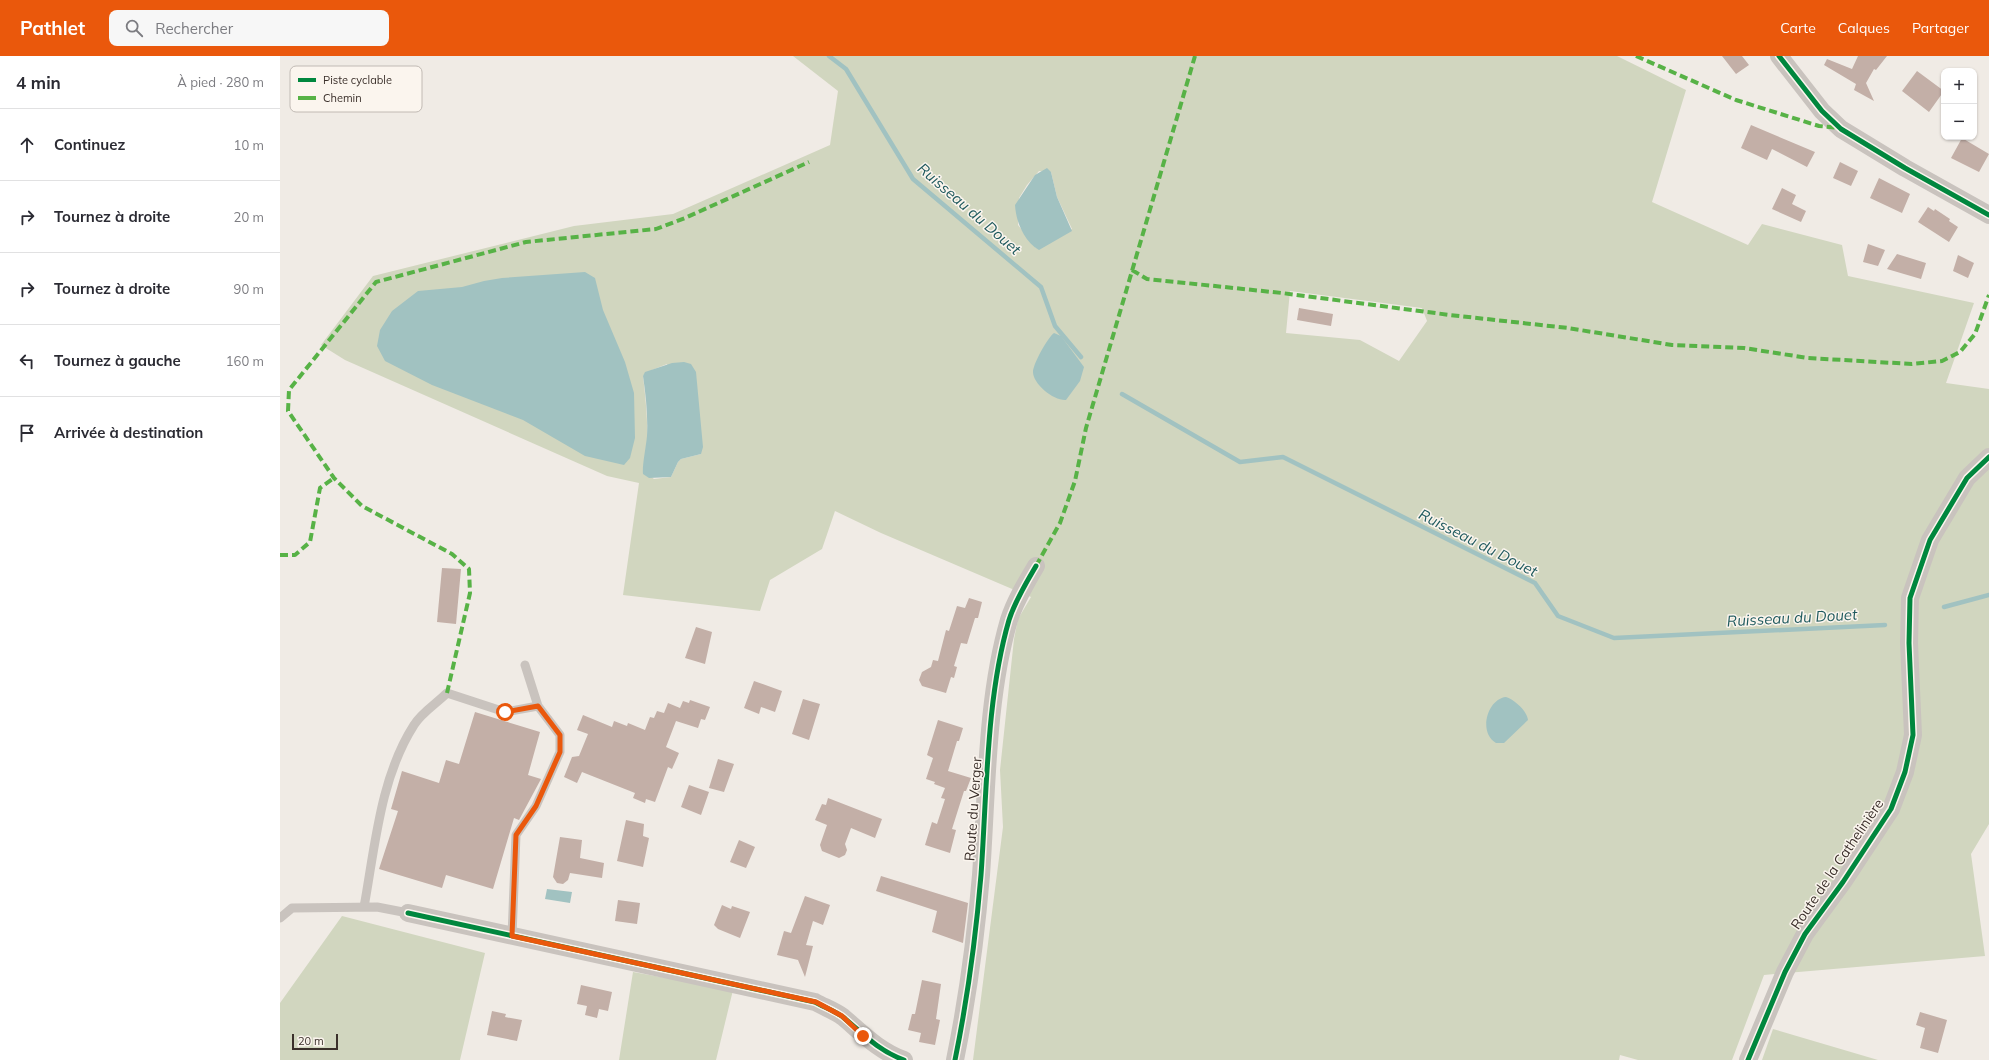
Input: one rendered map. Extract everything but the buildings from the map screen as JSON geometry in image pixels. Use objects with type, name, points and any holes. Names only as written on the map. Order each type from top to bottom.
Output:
[{"type":"street","points":[[1779,56],[1822,110],[1841,128],[1905,168],[1989,215]]},
{"type":"street","name":"Route de la Cathelinière","points":[[1748,1060],[1785,972],[1805,934],[1843,882],[1891,809],[1905,772],[1913,735],[1909,643],[1910,598],[1930,540],[1967,478],[1989,457]]},
{"type":"street","name":"Route du Verger","points":[[955,1060],[963,1017],[981,877],[991,722],[1000,658],[1010,619],[1021,591],[1036,566]]},
{"type":"street","points":[[408,913],[816,1002],[842,1016],[863,1036],[888,1054],[904,1060]]},
{"type":"lane","points":[[512,936],[516,835],[536,806],[560,752],[560,735],[538,706],[525,665]]},
{"type":"lane","points":[[364,907],[385,794],[400,750],[415,724],[447,693],[505,712],[538,706]]},
{"type":"lane","points":[[280,918],[292,908],[377,907],[408,913]]},
{"type":"green space","points":[[793,56],[1617,56],[1686,90],[1652,202],[1748,245],[1762,224],[1842,245],[1848,276],[1974,303],[1946,383],[1989,389],[1989,824],[1971,854],[1985,956],[1764,975],[1732,1060],[1638,1060],[1620,1055],[1619,1060],[973,1060],[1003,827],[1000,770],[1014,639],[1018,619],[1031,597],[881,533],[835,511],[822,549],[770,580],[760,611],[623,595],[639,483],[607,476],[345,360],[321,345],[373,276],[574,226],[673,214],[830,145],[838,91]],"holes":[[[1039,171],[1051,172],[1057,197],[1072,229],[1036,248],[1018,225],[1019,198],[1027,185]],[[1290,291],[1422,308],[1427,321],[1399,361],[1360,340],[1286,333]],[[667,364],[701,454],[681,459],[671,477],[654,479],[643,470],[647,449],[643,376],[652,370]]]},
{"type":"green space","points":[[342,916],[485,953],[460,1060],[280,1060],[280,1003]]},
{"type":"green space","points":[[633,972],[733,990],[716,1060],[619,1060]]},
{"type":"green space","points":[[1773,1029],[1878,1060],[1762,1060]]},
{"type":"water","points":[[1047,168],[1051,172],[1057,197],[1072,231],[1039,250],[1029,242],[1025,236],[1017,218],[1015,205],[1035,175]]},
{"type":"water","points":[[585,272],[595,278],[603,310],[625,362],[634,393],[635,438],[630,458],[624,465],[585,456],[523,420],[432,385],[385,361],[377,346],[380,330],[392,311],[418,291],[462,287],[502,278]]},
{"type":"water","points":[[1054,333],[1061,336],[1084,367],[1080,381],[1066,400],[1056,398],[1045,391],[1036,382],[1033,372],[1035,363],[1041,351],[1051,335]]},
{"type":"water","points":[[684,362],[691,364],[696,372],[703,447],[701,454],[681,459],[671,477],[649,478],[643,474],[647,429],[643,376],[645,372],[672,363]]},
{"type":"water","points":[[1506,697],[1520,706],[1528,720],[1504,743],[1496,743],[1490,738],[1487,732],[1487,717],[1494,704],[1499,699]]},
{"type":"water","points":[[547,889],[572,892],[570,903],[545,899]]},
{"type":"waterway","name":"Ruisseau du Douet","points":[[829,56],[846,69],[913,179],[1041,287],[1055,326],[1081,357]]},
{"type":"waterway","name":"Ruisseau du Douet","points":[[1122,394],[1240,462],[1283,457],[1535,583],[1558,616],[1614,638],[1885,625]]},
{"type":"waterway","name":"Ruisseau du Douet","points":[[1944,607],[1989,595]]},
{"type":"marked path","points":[[1036,566],[1060,523],[1075,481],[1086,428],[1195,56]]},
{"type":"marked path","points":[[1636,56],[1736,100],[1819,126],[1839,128]]},
{"type":"marked path","points":[[447,693],[470,593],[469,569],[452,554],[362,506],[334,478],[288,411],[289,390],[376,282],[526,242],[656,229],[685,218],[809,162]]},
{"type":"marked path","points":[[1132,270],[1147,279],[1282,293],[1450,315],[1568,328],[1672,345],[1744,348],[1808,358],[1912,364],[1942,361],[1960,352],[1975,334],[1989,295]]},
{"type":"marked path","points":[[280,555],[295,555],[310,542],[320,488],[334,478]]},
{"type":"cycle path","points":[[1779,56],[1822,111],[1841,129],[1905,168],[1989,215]]},
{"type":"cycle path","points":[[1748,1060],[1785,972],[1805,934],[1843,882],[1891,809],[1905,772],[1913,735],[1909,643],[1910,598],[1930,540],[1967,478],[1989,457]]},
{"type":"cycle path","points":[[955,1060],[971,968],[977,921],[989,746],[1001,650],[1011,613],[1036,566]]},
{"type":"cycle path","points":[[408,913],[815,1002],[840,1015],[879,1047],[904,1060]]},
{"type":"route","points":[[505,712],[538,706],[560,735],[560,752],[536,806],[516,835],[512,936],[816,1002],[842,1016],[863,1036]]}]
